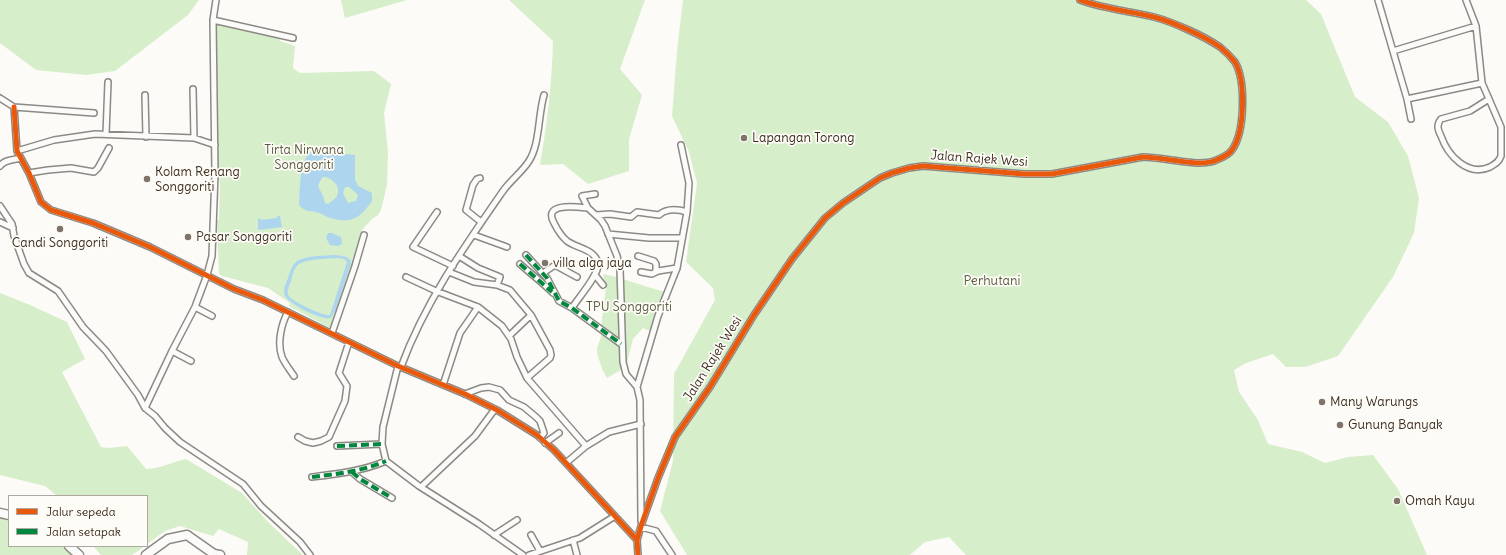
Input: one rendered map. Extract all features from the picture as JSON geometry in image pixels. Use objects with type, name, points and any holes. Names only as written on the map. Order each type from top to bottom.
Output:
[{"type":"main road","points":[[146,555],[168,539],[187,535],[214,554],[220,555]]},
{"type":"main road","points":[[70,547],[79,555]]},
{"type":"street","points":[[145,408],[182,331],[195,308],[212,256],[215,145],[213,20],[216,0]]},
{"type":"street","name":"Jalan Rajek Wesi","points":[[637,540],[655,484],[675,437],[710,386],[754,315],[792,259],[824,218],[880,178],[909,168],[923,166],[1031,174],[1052,174],[1143,157],[1156,156],[1207,163],[1226,156],[1232,150],[1239,136],[1241,125],[1242,92],[1239,73],[1235,62],[1226,52],[1208,40],[1155,17],[1080,0]]},
{"type":"street","points":[[1378,0],[1407,99],[1411,118]]},
{"type":"street","points":[[1466,0],[1476,26],[1482,83],[1489,99],[1501,127],[1501,156],[1499,161],[1484,170],[1471,169],[1452,157],[1444,145],[1438,127],[1438,122],[1441,119],[1476,108],[1489,99]]},
{"type":"street","points":[[213,20],[294,38]]},
{"type":"street","points":[[1393,51],[1476,26]]},
{"type":"street","points":[[106,134],[108,82]]},
{"type":"street","points":[[1407,99],[1482,83]]},
{"type":"street","points":[[193,89],[194,138]]},
{"type":"street","points":[[145,95],[146,137]]},
{"type":"street","points":[[523,555],[421,487],[386,461],[382,444],[383,427],[399,367],[436,291],[481,222],[507,186],[529,160],[539,128],[540,109],[544,95]]},
{"type":"street","points":[[0,98],[14,108],[94,113]]},
{"type":"street","points":[[14,108],[17,151],[44,206],[51,210],[94,224],[150,247],[234,289],[258,298],[332,333],[399,367],[465,394],[495,409],[540,438],[566,463],[637,540],[638,555]]},
{"type":"street","points":[[17,151],[54,140],[106,134],[194,138],[215,145]]},
{"type":"street","points":[[637,387],[658,316],[677,268],[687,212],[689,182],[681,145]]},
{"type":"street","points":[[29,173],[71,168],[94,172],[98,168],[109,148]]},
{"type":"street","points":[[0,166],[8,160],[21,158]]},
{"type":"street","points":[[480,178],[477,179],[473,186],[466,210],[481,222]]},
{"type":"street","points":[[595,194],[582,196],[588,208],[605,226],[617,256],[620,269],[621,344],[623,362],[626,374],[637,387],[640,400],[641,525],[656,531],[672,555]]},
{"type":"street","points":[[0,206],[12,224],[24,264],[29,273],[58,291],[79,322],[106,351],[138,395],[145,408],[155,416],[180,442],[243,484],[261,506],[300,542],[310,555]]},
{"type":"street","points":[[572,308],[595,275],[598,263],[596,258],[590,252],[566,240],[560,234],[551,217],[552,212],[558,208],[588,208]]},
{"type":"street","points":[[596,215],[610,214],[631,217],[637,212],[659,215],[665,210],[687,212]]},
{"type":"street","points":[[437,212],[413,247],[453,266]]},
{"type":"street","points":[[0,222],[13,228]]},
{"type":"street","points":[[474,234],[507,247]]},
{"type":"street","points":[[608,234],[649,238],[682,238]]},
{"type":"street","points":[[332,333],[364,235]]},
{"type":"street","points":[[526,255],[549,282],[559,301],[572,308],[621,344]]},
{"type":"street","points":[[459,256],[478,268],[500,277],[497,285]]},
{"type":"street","points":[[638,256],[654,261],[656,264],[656,272]]},
{"type":"street","points":[[520,264],[555,295]]},
{"type":"street","points":[[542,273],[555,265],[577,277]]},
{"type":"street","points":[[640,272],[652,274],[677,268]]},
{"type":"street","points":[[449,272],[474,282],[497,285],[510,290],[531,315],[550,350],[551,355],[550,358],[527,378]]},
{"type":"street","points":[[595,275],[603,285]]},
{"type":"street","points":[[406,277],[478,308],[502,326],[509,336],[527,378],[586,446]]},
{"type":"street","points":[[195,308],[212,316]]},
{"type":"street","points":[[443,385],[460,333],[478,308]]},
{"type":"street","points":[[288,312],[284,319],[280,334],[280,348],[283,359],[294,376]]},
{"type":"street","points":[[509,336],[531,315]]},
{"type":"street","points":[[298,437],[313,443],[329,437],[345,401],[347,386],[340,373],[349,342]]},
{"type":"street","points":[[172,351],[191,361]]},
{"type":"street","points":[[465,394],[481,388],[489,387],[500,390],[509,400],[524,407],[540,421],[544,432],[540,438]]},
{"type":"street","points":[[421,487],[475,436],[495,409]]},
{"type":"street","points":[[566,463],[586,446],[609,432],[641,424]]},
{"type":"street","points":[[546,443],[559,434]]},
{"type":"street","points":[[337,446],[382,444]]},
{"type":"street","points":[[312,477],[352,472],[376,466],[386,461]]},
{"type":"street","points":[[352,472],[360,479],[392,498]]},
{"type":"street","points":[[529,555],[580,538],[615,516]]},
{"type":"street","points":[[494,535],[517,520]]},
{"type":"street","points":[[530,535],[540,551]]},
{"type":"street","points":[[573,540],[577,555]]},
{"type":"green space","points":[[0,0],[199,0],[188,15],[115,71],[86,75],[36,70],[0,43]]},
{"type":"green space","points":[[341,0],[407,0],[345,18]]},
{"type":"green space","points":[[509,0],[645,0],[620,69],[642,95],[629,139],[629,171],[588,184],[563,164],[540,165],[549,103],[553,41]]},
{"type":"green space","name":"Perhutani","points":[[683,0],[1306,0],[1321,14],[1355,97],[1388,122],[1408,156],[1419,198],[1414,233],[1393,277],[1338,356],[1305,367],[1286,367],[1273,354],[1246,363],[1234,370],[1239,392],[1258,420],[1268,444],[1302,452],[1325,463],[1348,457],[1373,455],[1398,489],[1427,555],[966,555],[949,537],[925,542],[910,555],[687,555],[660,511],[673,461],[674,374],[715,300],[713,288],[686,262],[697,183],[689,152],[672,116]]},
{"type":"green space","name":"Tirta Nirwana Songgoriti","points":[[218,24],[280,39],[280,41],[295,46],[293,68],[300,73],[374,71],[391,84],[384,113],[388,152],[387,185],[381,210],[378,215],[362,230],[351,275],[332,327],[330,328],[289,306],[290,303],[268,288],[219,274],[217,221],[219,220],[220,186],[216,122],[216,26]]},
{"type":"green space","name":"TPU Songgoriti","points":[[603,274],[666,292],[652,332],[643,328],[633,339],[626,367],[607,378],[602,369],[597,353],[597,348],[601,337],[606,288]]},
{"type":"green space","points":[[0,293],[67,322],[85,359],[62,372],[101,447],[109,448],[127,446],[146,469],[161,467],[186,459],[242,493],[268,522],[303,555],[247,555],[248,542],[219,529],[213,536],[180,526],[165,531],[148,543],[148,495],[56,495],[45,486],[0,475]]},
{"type":"green space","points":[[0,518],[8,519],[8,547],[65,547],[74,555],[0,555]]},
{"type":"green space","points":[[94,547],[144,547],[132,555],[101,555]]},
{"type":"water","points":[[313,150],[355,155],[355,179],[358,186],[372,193],[372,201],[363,212],[350,220],[338,220],[306,210],[299,205],[301,175],[308,154]],"holes":[[[323,177],[329,178],[338,187],[337,196],[328,204],[325,203],[318,186]],[[345,187],[349,187],[358,195],[356,201],[348,203],[343,193]]]},
{"type":"water","points":[[277,216],[280,216],[282,227],[258,230],[258,219],[277,218]]},
{"type":"water","points":[[328,233],[341,237],[342,244],[338,246],[330,245],[326,238]]},
{"type":"water","points":[[336,255],[347,257],[351,263],[336,309],[331,318],[321,317],[299,307],[285,296],[285,286],[291,268],[297,261],[308,257]],"holes":[[[344,259],[347,262],[330,315],[322,314],[296,302],[289,296],[288,291],[293,274],[299,264],[309,260]]]},
{"type":"marked path","points":[[526,255],[547,278],[559,301],[572,308],[621,344]]},
{"type":"marked path","points":[[520,264],[552,292]]},
{"type":"marked path","points":[[337,446],[382,444]]},
{"type":"marked path","points":[[312,477],[359,470],[386,461]]},
{"type":"marked path","points":[[352,472],[360,479],[392,498]]},
{"type":"cycle path","points":[[638,555],[637,540],[642,523],[675,437],[710,387],[754,315],[792,259],[825,218],[843,203],[880,178],[909,168],[923,166],[1024,174],[1052,174],[1143,157],[1207,163],[1222,158],[1232,150],[1240,131],[1242,119],[1242,93],[1239,70],[1235,62],[1228,54],[1206,38],[1170,22],[1154,17],[1107,8],[1080,0]]},
{"type":"cycle path","points":[[14,107],[17,151],[29,173],[41,202],[51,210],[93,223],[150,247],[234,289],[263,300],[398,366],[465,394],[497,410],[537,435],[554,450],[637,540]]},
{"type":"place","name":"Lapangan Torong","points":[[744,138]]},
{"type":"place","name":"Kolam Renang Songgoriti","points":[[147,179]]},
{"type":"place","name":"Candi Songgoriti","points":[[60,229]]},
{"type":"place","name":"Pasar Songgoriti","points":[[188,237]]},
{"type":"place","name":"villa alga jaya","points":[[545,263]]},
{"type":"place","name":"Many Warungs","points":[[1322,402]]},
{"type":"place","name":"Gunung Banyak","points":[[1340,425]]},
{"type":"place","name":"Omah Kayu","points":[[1397,501]]}]
